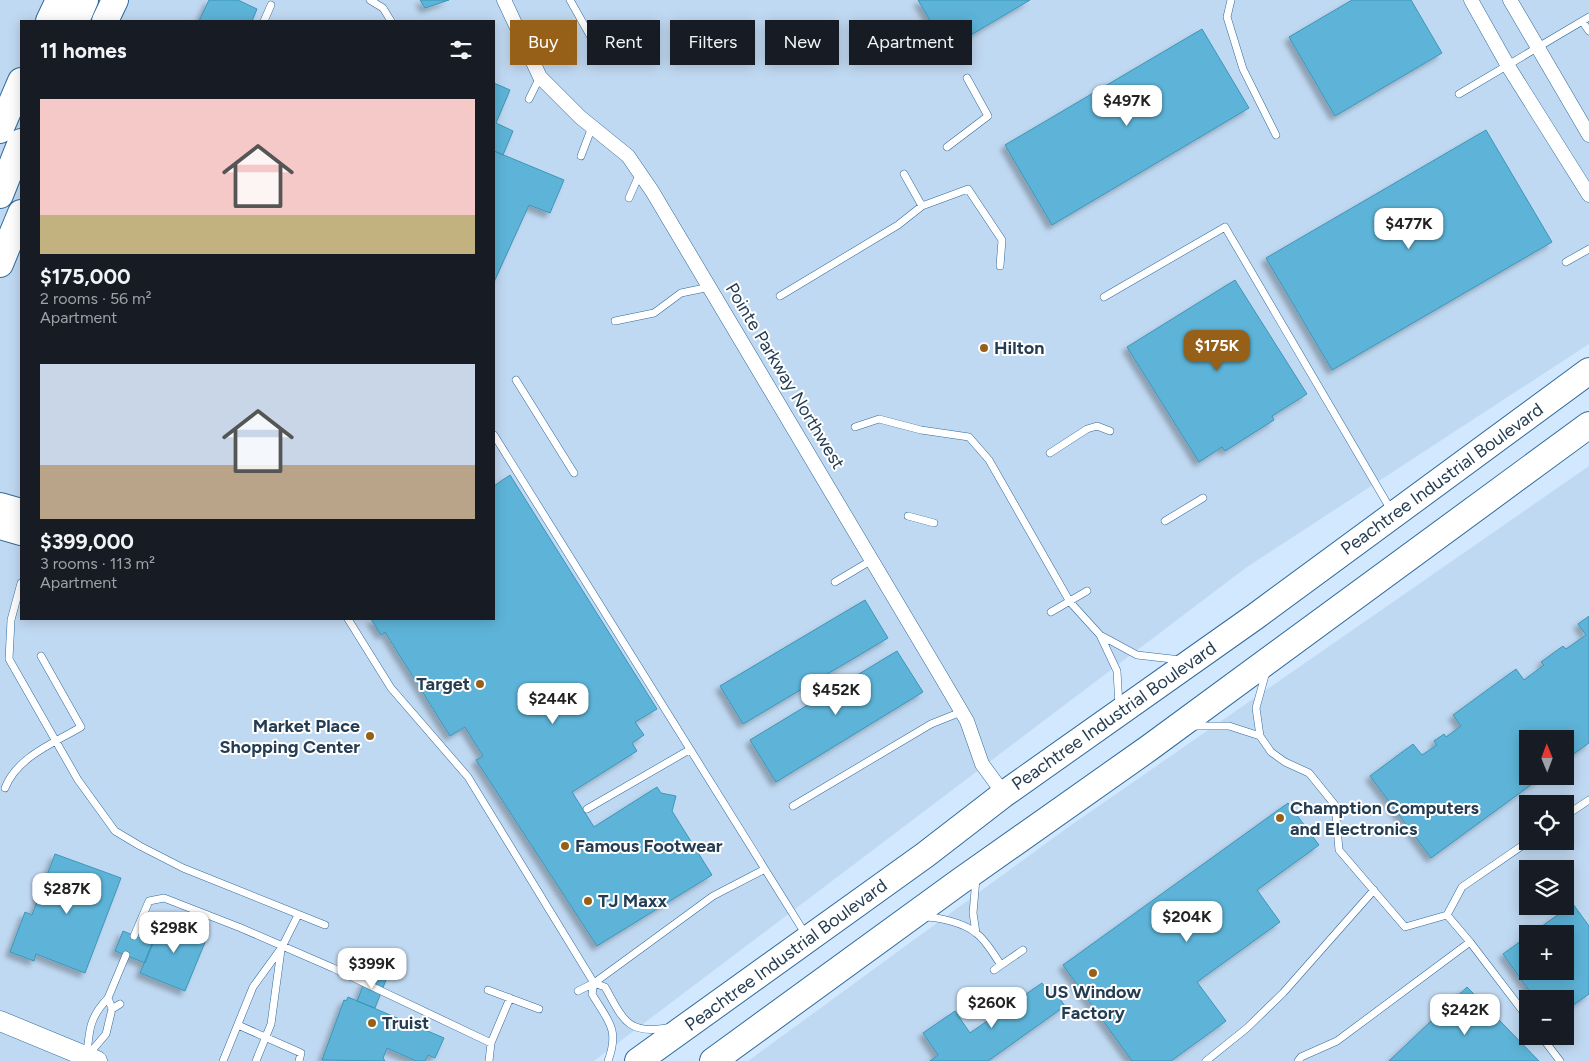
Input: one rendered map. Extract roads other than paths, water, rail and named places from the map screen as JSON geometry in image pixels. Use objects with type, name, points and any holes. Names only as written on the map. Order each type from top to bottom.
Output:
[{"type":"highway","points":[[49,20],[59,0]]},
{"type":"highway","points":[[76,20],[85,0]]},
{"type":"highway","points":[[105,20],[115,0]]},
{"type":"highway","points":[[8,114],[20,84]]},
{"type":"highway","points":[[0,195],[20,145]]},
{"type":"highway","points":[[0,264],[20,215]]},
{"type":"highway","name":"Peachtree Industrial Boulevard","points":[[638,1061],[925,855],[1004,794],[1191,661],[1589,371]]},
{"type":"highway","points":[[712,1061],[1169,733],[1589,425]]},
{"type":"highway","points":[[0,506],[20,512]]},
{"type":"highway","points":[[0,526],[20,532]]},
{"type":"main road","points":[[1,1025],[89,1060]]},
{"type":"street","name":"Pointe Parkway Northwest","points":[[504,0],[540,77],[592,126],[628,156],[640,173],[872,560],[961,712],[982,764],[1004,794]]},
{"type":"street","points":[[1471,0],[1508,66],[1589,195]]},
{"type":"street","points":[[1510,0],[1589,135]]},
{"type":"lane","points":[[370,0],[383,8],[390,20]]},
{"type":"lane","points":[[570,0],[587,30]]},
{"type":"lane","points":[[1231,0],[1227,17],[1242,69],[1276,135]]},
{"type":"lane","points":[[264,20],[271,5]]},
{"type":"lane","points":[[1459,94],[1586,19],[1589,32]]},
{"type":"lane","points":[[529,99],[540,77]]},
{"type":"lane","points":[[947,147],[988,116],[967,78]]},
{"type":"lane","points":[[581,156],[592,126]]},
{"type":"lane","points":[[629,198],[640,173]]},
{"type":"lane","points":[[904,174],[922,206]]},
{"type":"lane","points":[[780,296],[898,225],[922,206],[968,189],[1002,240],[1000,266]]},
{"type":"lane","points":[[1104,296],[1225,228],[1394,514]]},
{"type":"lane","points":[[1566,262],[1589,249]]},
{"type":"lane","points":[[615,321],[654,313],[680,293],[710,287]]},
{"type":"lane","points":[[516,380],[574,473]]},
{"type":"lane","points":[[854,427],[879,419],[921,430],[969,437],[989,460],[1070,602],[1100,635],[1117,671],[1120,711]]},
{"type":"lane","points":[[1050,453],[1087,429],[1097,426],[1110,431]]},
{"type":"lane","points":[[495,436],[763,870],[808,939]]},
{"type":"lane","points":[[1165,521],[1203,498]]},
{"type":"lane","points":[[908,516],[934,523]]},
{"type":"lane","points":[[835,582],[872,560]]},
{"type":"lane","points":[[20,587],[11,620],[9,658],[78,780],[115,831],[183,868],[325,926]]},
{"type":"lane","points":[[1051,612],[1087,591]]},
{"type":"lane","points":[[349,620],[392,688],[468,777],[594,984],[592,994],[614,1032],[614,1047],[608,1061]]},
{"type":"lane","points":[[1100,635],[1137,655],[1191,661]]},
{"type":"lane","points":[[5,788],[10,775],[20,764],[81,727],[41,656]]},
{"type":"lane","points":[[1271,658],[1256,708],[1260,736],[1271,752],[1285,762],[1309,772],[1335,805],[1339,850],[1405,927],[1447,915],[1462,887],[1519,848]]},
{"type":"lane","points":[[793,806],[931,724],[961,712]]},
{"type":"lane","points":[[1169,733],[1197,724],[1229,726],[1260,736]]},
{"type":"lane","points":[[587,809],[689,750]]},
{"type":"lane","points":[[1574,810],[1589,800]]},
{"type":"lane","points":[[979,868],[973,913],[976,933],[1001,965]]},
{"type":"lane","points":[[578,991],[594,984],[713,896],[763,870]]},
{"type":"lane","points":[[1206,1061],[1247,1028],[1283,993],[1374,890]]},
{"type":"lane","points":[[134,936],[149,900],[164,898],[241,928],[333,968],[491,1043]]},
{"type":"lane","points":[[223,1061],[253,988],[282,947],[298,915]]},
{"type":"lane","points":[[1447,915],[1519,1006]]},
{"type":"lane","points":[[910,918],[932,917],[976,933]]},
{"type":"lane","points":[[1298,1061],[1301,1057],[1337,1042],[1470,942]]},
{"type":"lane","points":[[256,1061],[271,1024],[282,947]]},
{"type":"lane","points":[[994,970],[1023,950]]},
{"type":"lane","points":[[89,1060],[90,1027],[96,1010],[108,998],[126,955]]},
{"type":"lane","points":[[594,984],[605,987],[620,1014],[632,1026],[648,1032],[688,1025]]},
{"type":"lane","points":[[488,990],[539,1009]]},
{"type":"lane","points":[[89,1060],[106,1034],[112,1009],[108,998]]},
{"type":"lane","points":[[489,1061],[491,1043],[510,998]]},
{"type":"lane","points":[[112,1009],[120,1004]]},
{"type":"lane","points":[[238,1026],[301,1053],[299,1061]]},
{"type":"lane","points":[[1548,1045],[1560,1061]]},
{"type":"place","name":"Hilton","points":[[984,348]]},
{"type":"place","name":"Target","points":[[480,684]]},
{"type":"place","name":"Market Place Shopping Center","points":[[370,736]]},
{"type":"place","name":"Chamption Computers and Electronics","points":[[1280,818]]},
{"type":"place","name":"Famous Footwear","points":[[565,846]]},
{"type":"place","name":"TJ Maxx","points":[[588,901]]},
{"type":"place","name":"US Window Factory","points":[[1093,973]]},
{"type":"place","name":"Truist","points":[[372,1023]]}]
